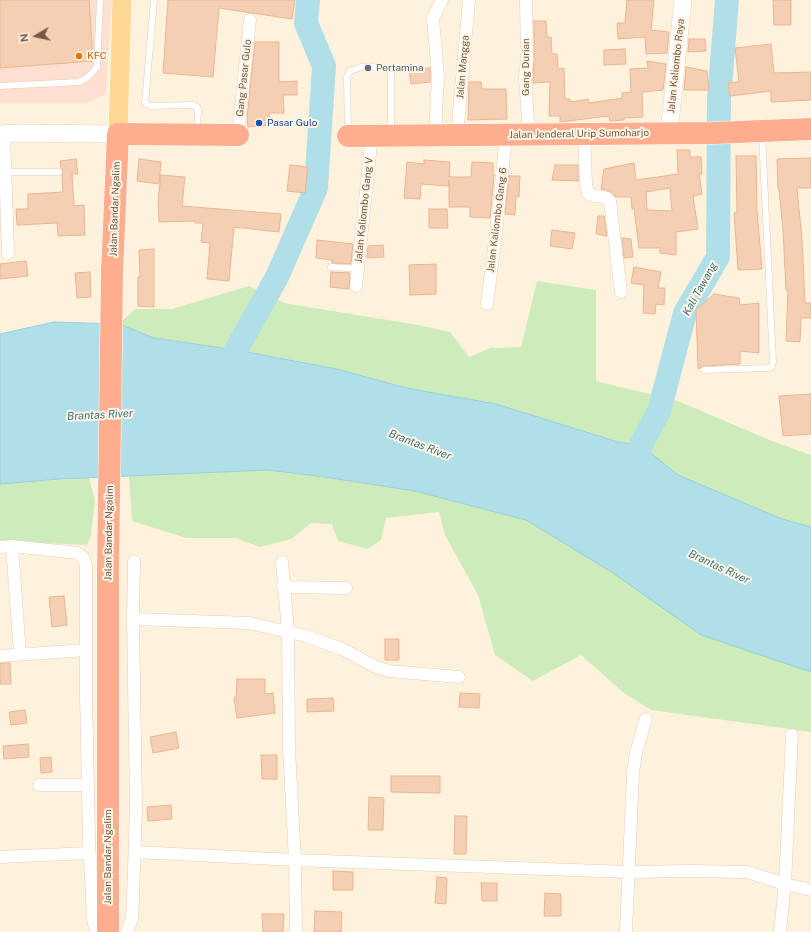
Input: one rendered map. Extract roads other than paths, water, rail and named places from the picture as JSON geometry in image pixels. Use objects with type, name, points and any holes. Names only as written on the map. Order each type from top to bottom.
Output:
[{"type":"highway","name":"Jalan Jenderal Urip Sumoharjo","points":[[348,136],[713,133],[811,129]]},
{"type":"highway","points":[[118,134],[238,136]]},
{"type":"highway","name":"Jalan Bandar Ngalim","points":[[108,932],[108,571],[112,272],[118,134]]},
{"type":"main road","points":[[118,134],[122,0]]},
{"type":"street","points":[[435,135],[438,77],[433,18],[442,0]]},
{"type":"street","name":"Jalan Mangga","points":[[457,135],[469,0]]},
{"type":"street","name":"Gang Durian","points":[[526,0],[527,61],[525,77],[529,134]]},
{"type":"street","name":"Jalan Kaliombo Raya","points":[[669,133],[683,0]]},
{"type":"street","name":"Gang Pasar Gulo","points":[[238,136],[250,20]]},
{"type":"street","points":[[8,253],[2,134],[118,134]]},
{"type":"street","points":[[584,134],[586,184],[588,193],[590,195],[606,198],[610,201],[621,292]]},
{"type":"street","name":"Jalan Kaliombo Gang V","points":[[356,286],[381,135]]},
{"type":"street","name":"Jalan Kaliombo Gang 6","points":[[487,304],[506,135]]},
{"type":"street","points":[[20,654],[6,547],[77,553],[83,557],[86,565],[88,785],[90,853],[96,932]]},
{"type":"street","points":[[127,932],[132,919],[135,852],[136,744],[133,619],[134,561]]},
{"type":"street","points":[[282,562],[283,588],[288,632],[289,748],[295,860],[296,932]]},
{"type":"street","points":[[283,588],[346,588]]},
{"type":"street","points":[[133,619],[249,623],[306,636],[342,649],[364,662],[383,669],[404,673],[459,677]]},
{"type":"street","points":[[0,656],[86,650]]},
{"type":"street","points":[[626,932],[633,773],[636,753],[646,719]]},
{"type":"street","points":[[780,932],[785,884],[792,735]]},
{"type":"street","points":[[39,785],[88,785]]},
{"type":"street","points":[[135,852],[295,860],[628,872],[747,872],[785,884],[811,890]]},
{"type":"street","points":[[0,857],[90,853]]},
{"type":"lane","points":[[0,86],[79,82],[86,78],[97,67],[100,0]]},
{"type":"lane","points":[[154,0],[145,103],[150,106],[197,107],[197,135]]},
{"type":"lane","points":[[348,136],[347,77],[350,71],[361,68],[382,67],[388,68],[391,74],[381,135]]},
{"type":"lane","points":[[704,370],[769,368],[772,366],[773,362],[762,131]]},
{"type":"lane","points":[[0,194],[5,176],[59,172]]},
{"type":"lane","points":[[331,266],[358,269]]},
{"type":"water","name":"Brantas River","points":[[54,322],[119,324],[154,338],[236,350],[337,369],[406,388],[496,404],[618,442],[641,445],[678,475],[782,519],[811,527],[811,672],[701,635],[613,573],[526,520],[415,491],[318,476],[267,470],[61,479],[0,484],[0,334]]},
{"type":"waterway","points":[[225,381],[236,350],[277,277],[316,188],[324,66],[306,23],[308,0]]},
{"type":"waterway","name":"Kali Tawang","points":[[632,475],[641,445],[659,411],[685,313],[718,257],[719,99],[727,0]]},
{"type":"place","name":"KFC","points":[[79,56]]},
{"type":"place","name":"Pertamina","points":[[368,68]]},
{"type":"place","name":"Pasar Gulo","points":[[259,123]]}]
